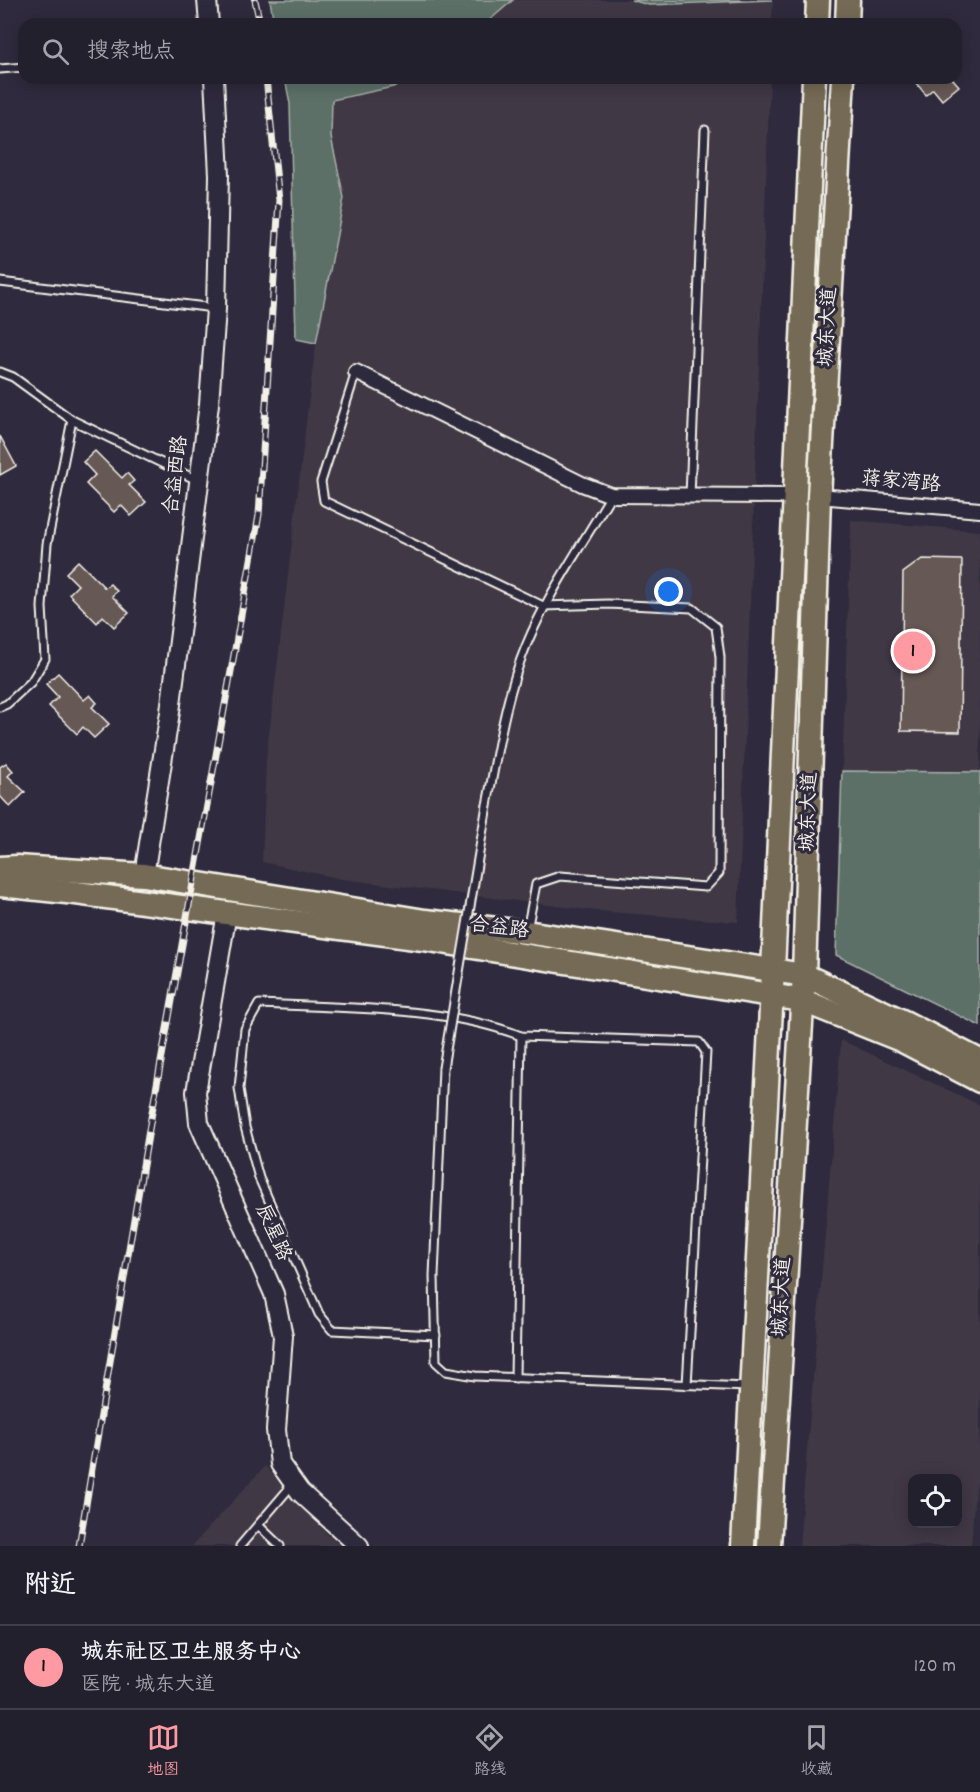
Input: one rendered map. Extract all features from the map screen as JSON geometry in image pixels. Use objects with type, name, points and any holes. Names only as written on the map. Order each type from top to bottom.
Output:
[{"type":"main road","points":[[817,18],[818,0]]},
{"type":"main road","points":[[847,18],[848,0]]},
{"type":"main road","name":"城东大道","points":[[742,1546],[773,970],[814,84]]},
{"type":"main road","name":"城东大道","points":[[769,1546],[804,975],[819,496],[843,84]]},
{"type":"main road","name":"合益路","points":[[0,868],[17,867],[144,875],[425,921],[526,932],[804,975],[980,1061]]},
{"type":"main road","name":"合益路","points":[[0,885],[423,939],[771,994],[801,1000],[901,1040],[980,1081]]},
{"type":"street","points":[[207,0],[208,18]]},
{"type":"street","name":"合益西路","points":[[144,875],[170,712],[209,404],[216,309],[219,175],[214,84]]},
{"type":"street","points":[[356,372],[582,484],[611,495],[793,496]]},
{"type":"street","name":"蒋家湾路","points":[[819,496],[980,510]]},
{"type":"street","name":"辰星路","points":[[227,913],[196,1092],[198,1112],[211,1152],[274,1293],[283,1336],[276,1430],[280,1464],[300,1492],[359,1546]]},
{"type":"lane","points":[[0,69],[18,68]]},
{"type":"lane","points":[[690,496],[705,130]]},
{"type":"lane","points":[[0,282],[216,309]]},
{"type":"lane","points":[[0,372],[13,377],[72,420],[199,480]]},
{"type":"lane","points":[[356,372],[321,482],[324,501],[543,606],[608,604],[693,608],[716,627],[720,657],[719,873],[706,887],[560,876],[536,884],[526,932]]},
{"type":"lane","points":[[0,707],[7,704],[31,682],[45,659],[42,607],[47,544],[72,420]]},
{"type":"lane","points":[[611,495],[543,606],[525,648],[501,732],[443,1068],[434,1276],[436,1362],[446,1371],[515,1378],[750,1387]]},
{"type":"lane","points":[[435,1335],[332,1330],[319,1314],[259,1178],[238,1088],[245,1029],[259,1004],[396,1011],[495,1026],[521,1036],[699,1042],[706,1052],[687,1384]]},
{"type":"lane","points":[[515,1378],[521,1036]]},
{"type":"lane","points":[[240,1546],[293,1483]]},
{"type":"lane","points":[[258,1525],[280,1546]]},
{"type":"shaded area","points":[[513,0],[631,0],[649,5],[773,0],[772,18],[492,18]]},
{"type":"shaded area","points":[[399,84],[770,84],[738,922],[597,911],[342,879],[262,862],[266,760],[307,414],[316,343],[343,198],[331,137],[332,100]]},
{"type":"shaded area","points":[[851,520],[980,531],[980,772],[842,771]]},
{"type":"shaded area","points":[[841,1040],[980,1105],[980,1474],[975,1491],[971,1546],[799,1546]]},
{"type":"shaded area","points":[[265,1466],[329,1536],[341,1546],[192,1546]]},
{"type":"green space","points":[[270,0],[513,0],[492,18],[273,18]]},
{"type":"green space","points":[[631,0],[772,0],[649,5]]},
{"type":"green space","points":[[286,84],[399,84],[332,100],[331,137],[344,198],[316,343],[296,339],[290,104]]},
{"type":"green space","points":[[842,771],[980,772],[980,1026],[836,955]]},
{"type":"building","points":[[917,84],[957,84],[959,86],[942,100],[933,89],[926,95]]},
{"type":"building","points":[[0,436],[16,466],[0,475]]},
{"type":"building","points":[[95,451],[122,478],[127,473],[134,481],[129,485],[146,502],[131,516],[121,505],[114,512],[86,484],[95,475],[83,462]]},
{"type":"building","points":[[922,559],[962,560],[960,732],[901,731],[903,573]]},
{"type":"building","points":[[78,561],[105,588],[110,584],[117,591],[112,596],[129,613],[114,627],[103,616],[97,623],[69,594],[78,585],[66,573]]},
{"type":"building","points":[[58,673],[84,700],[90,695],[97,703],[92,707],[109,724],[94,738],[83,727],[77,734],[49,706],[58,697],[46,684]]},
{"type":"building","points":[[6,763],[13,771],[8,776],[25,792],[10,807],[0,796],[0,767]]},
{"type":"railway","points":[[255,0],[259,18]]},
{"type":"railway","points":[[79,1546],[152,1112],[259,515],[279,200],[267,84]]},
{"type":"place","name":"城东社区卫生服务中心","points":[[913,651]]}]
